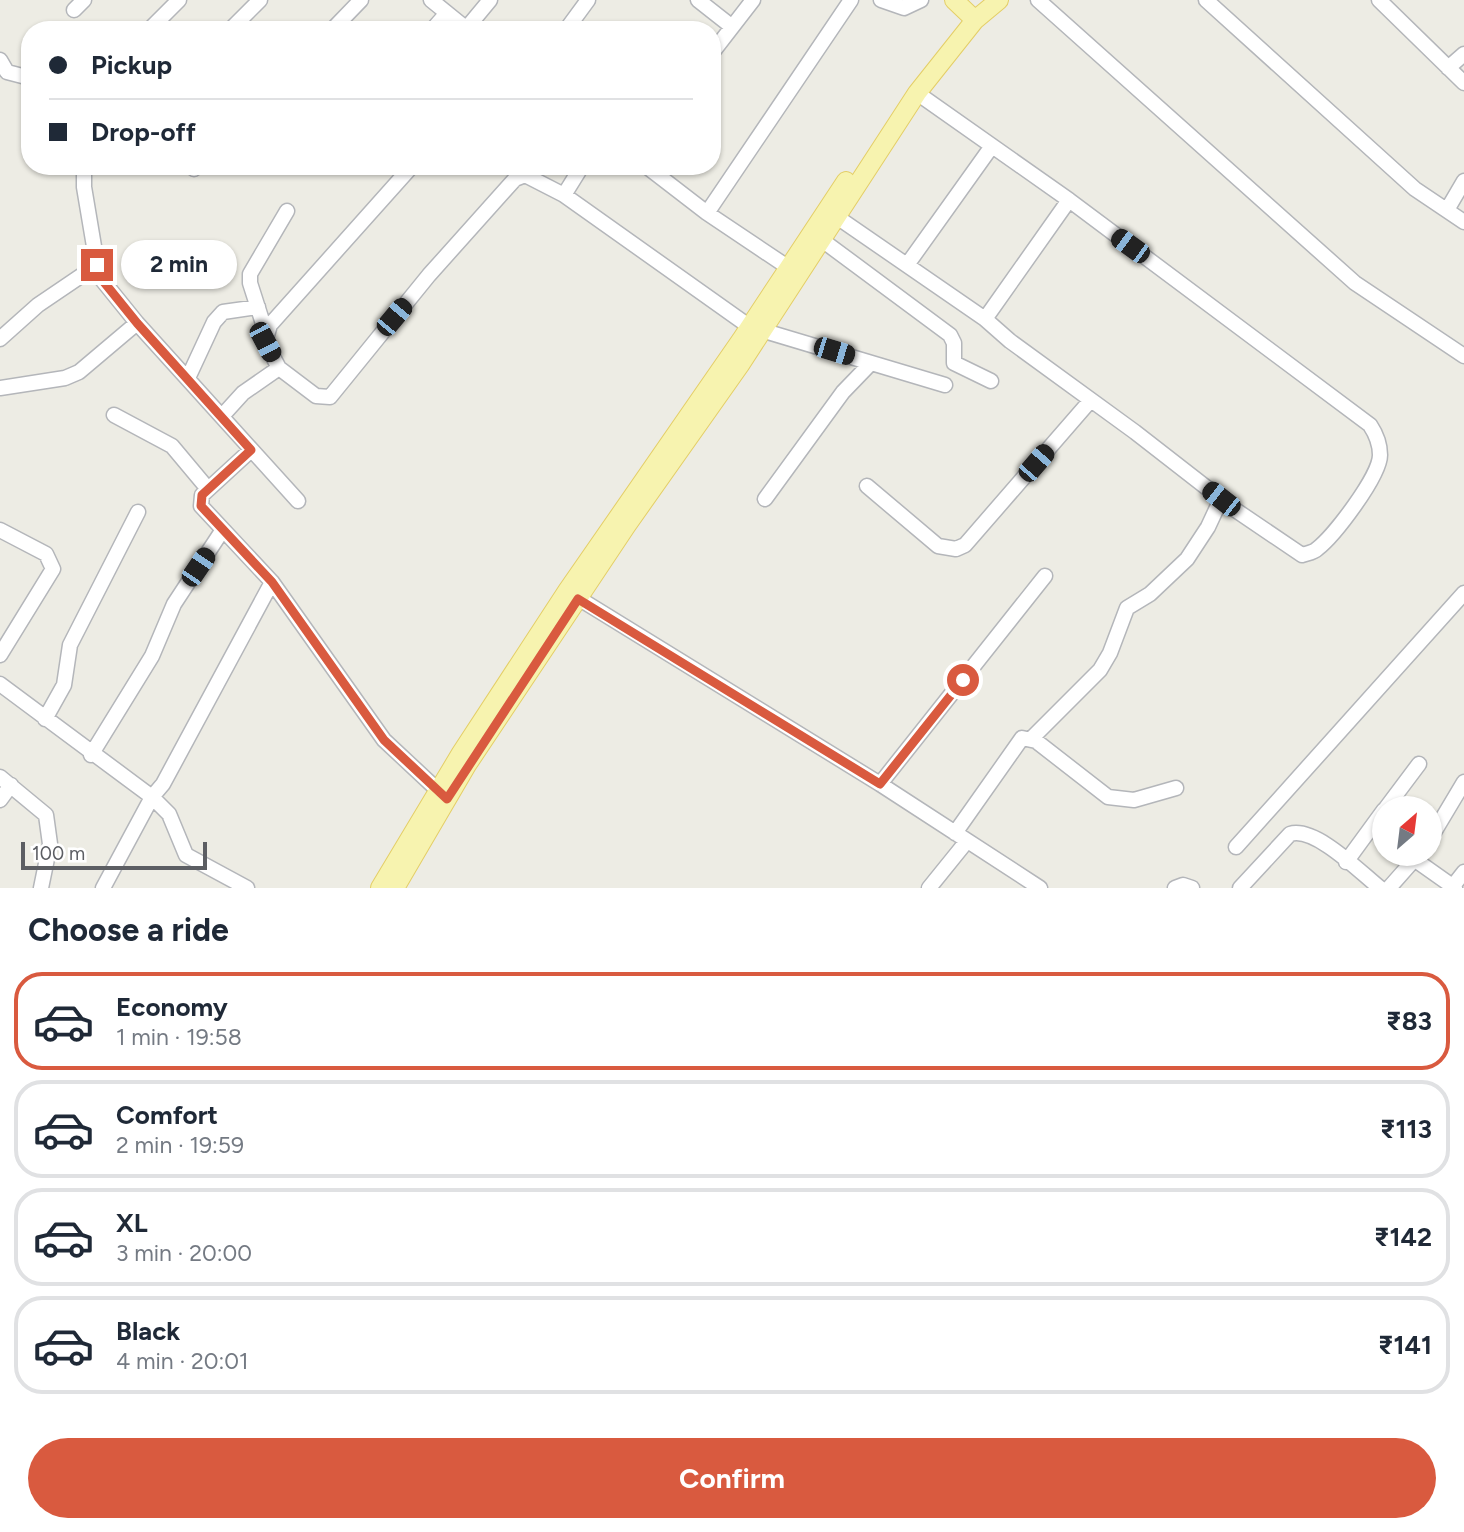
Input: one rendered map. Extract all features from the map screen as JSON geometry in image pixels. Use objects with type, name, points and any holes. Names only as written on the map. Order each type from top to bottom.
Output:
[{"type":"main road","points":[[954,0],[972,16]]},
{"type":"main road","points":[[794,271],[822,240],[917,93],[983,0]]},
{"type":"main road","points":[[380,888],[573,595],[794,271],[908,89],[972,16],[999,0]]},
{"type":"main road","points":[[395,888],[442,795]]},
{"type":"street","points":[[158,21],[179,0]]},
{"type":"street","points":[[239,21],[260,0]]},
{"type":"street","points":[[341,21],[361,0]]},
{"type":"street","points":[[431,0],[457,21]]},
{"type":"street","points":[[473,21],[490,0]]},
{"type":"street","points":[[573,21],[588,0]]},
{"type":"street","points":[[698,0],[731,26]]},
{"type":"street","points":[[721,40],[753,0]]},
{"type":"street","points":[[707,213],[851,0]]},
{"type":"street","points":[[881,0],[904,8],[921,0]]},
{"type":"street","points":[[1038,0],[1355,283],[1464,356]]},
{"type":"street","points":[[1206,0],[1415,189],[1464,222]]},
{"type":"street","points":[[1379,0],[1464,83]]},
{"type":"street","points":[[440,21],[447,13]]},
{"type":"street","points":[[1448,68],[1464,54]]},
{"type":"street","points":[[0,60],[12,75],[21,76]]},
{"type":"street","points":[[837,217],[985,319],[1221,499],[1302,555],[1314,552],[1330,536],[1374,475],[1380,457],[1377,437],[1359,416],[1069,200],[917,93]]},
{"type":"street","points":[[907,265],[992,146]]},
{"type":"street","points":[[84,175],[99,276],[137,323],[298,501]]},
{"type":"street","points":[[266,332],[404,175]]},
{"type":"street","points":[[287,211],[250,274],[250,283],[266,332],[265,342],[279,368],[316,396],[330,397],[429,275],[515,179],[529,175],[564,195],[755,328],[945,385]]},
{"type":"street","points":[[564,195],[576,175]]},
{"type":"street","points":[[658,175],[707,213],[794,271]]},
{"type":"street","points":[[1447,210],[1464,181]]},
{"type":"street","points":[[985,319],[1069,200]]},
{"type":"street","points":[[822,240],[950,335],[954,343],[954,363],[991,381]]},
{"type":"street","points":[[0,339],[38,304],[97,265]]},
{"type":"street","points":[[188,377],[214,321],[223,312],[258,307]]},
{"type":"street","points":[[0,388],[65,378],[79,372],[137,323]]},
{"type":"street","points":[[765,499],[843,392],[871,363]]},
{"type":"street","points":[[223,415],[243,393],[279,368]]},
{"type":"street","points":[[867,486],[939,546],[956,550],[965,545],[1090,401]]},
{"type":"street","points":[[114,415],[172,446],[208,489]]},
{"type":"street","points":[[251,450],[208,489],[199,502],[222,531],[272,582],[384,740],[442,795]]},
{"type":"street","points":[[1032,738],[1100,670],[1110,653],[1127,608],[1150,594],[1187,559],[1208,527],[1221,499]]},
{"type":"street","points":[[45,719],[64,685],[70,645],[138,512]]},
{"type":"street","points":[[0,530],[46,554],[52,569],[0,654]]},
{"type":"street","points":[[91,755],[152,656],[174,604],[222,531]]},
{"type":"street","points":[[880,784],[1045,576]]},
{"type":"street","points":[[103,888],[152,797],[163,784],[272,582]]},
{"type":"street","points":[[1236,847],[1464,593]]},
{"type":"street","points":[[573,595],[880,784],[1040,888]]},
{"type":"street","points":[[0,684],[91,755],[152,797],[169,814],[186,855],[247,888]]},
{"type":"street","points":[[931,888],[1022,738],[1032,738],[1108,797],[1134,800],[1176,788]]},
{"type":"street","points":[[1395,796],[1419,764]]},
{"type":"street","points":[[0,800],[6,781],[37,805],[50,827],[50,844],[41,888]]},
{"type":"street","points":[[1442,819],[1464,782]]},
{"type":"street","points":[[1346,862],[1372,827]]},
{"type":"street","points":[[1240,888],[1290,834],[1298,832],[1315,836],[1380,888]]},
{"type":"street","points":[[1389,888],[1408,866]]},
{"type":"street","points":[[1429,866],[1454,887],[1464,873]]},
{"type":"street","points":[[1175,888],[1192,888]]},
{"type":"route","points":[[97,265],[99,276],[137,323],[223,415],[251,450],[202,495],[199,502],[201,506],[272,582],[384,740],[405,763],[447,799],[578,599],[880,784],[963,680]]}]
